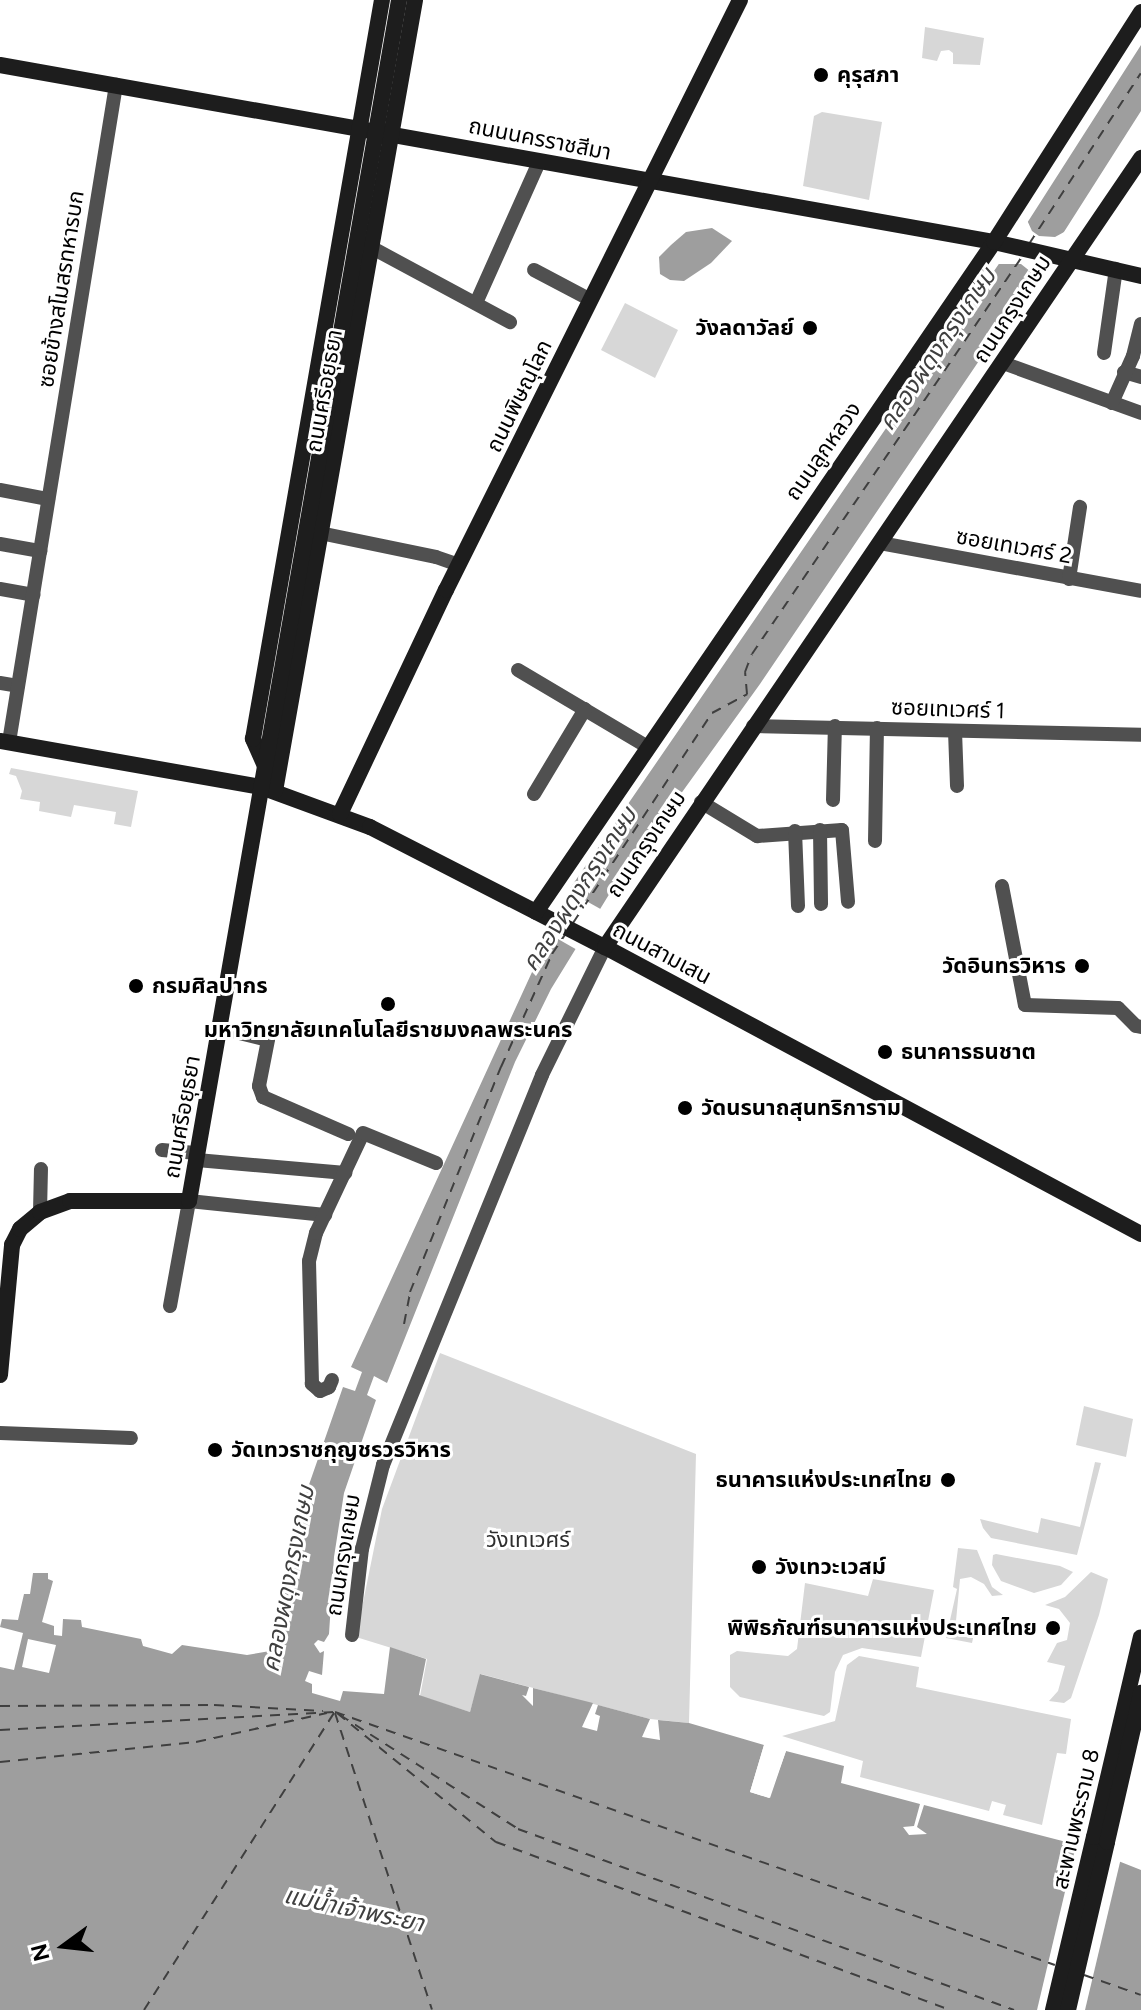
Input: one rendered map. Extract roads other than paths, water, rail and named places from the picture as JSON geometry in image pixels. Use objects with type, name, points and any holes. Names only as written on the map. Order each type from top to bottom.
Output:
[{"type":"main road","name":"ถนนศรีอยุธยา","points":[[40,1212],[82,1200],[189,1201],[304,586],[320,533],[327,415],[376,131],[382,0]]},
{"type":"main road","name":"ถนนศรีอยุธยา","points":[[399,0],[403,23]]},
{"type":"main road","name":"ถนนศรีอยุธยา","points":[[268,789],[265,766],[253,739],[294,560],[304,502],[327,415],[376,131],[403,23],[415,0]]},
{"type":"main road","name":"ถนนพิษณุโลก","points":[[340,814],[459,565],[740,0]]},
{"type":"main road","name":"ถนนลูกหลวง","points":[[541,915],[646,746],[1001,243],[1141,12]]},
{"type":"main road","name":"ถนนนครราชสีมา","points":[[0,65],[1001,243],[1141,276]]},
{"type":"main road","name":"ถนนกรุงเกษม","points":[[600,944],[1003,363],[1066,256],[1141,158]]},
{"type":"main road","name":"ถนนศรีอยุธยา","points":[[294,560],[304,586]]},
{"type":"main road","name":"ถนนศรีอยุธยา","points":[[265,766],[292,659]]},
{"type":"main road","name":"ถนนสามเสน","points":[[4,742],[268,789],[340,814],[600,944],[879,1097],[1141,1234]]},
{"type":"main road","points":[[0,1375],[12,1245],[20,1229],[40,1212]]},
{"type":"main road","points":[[1141,1633],[1118,1729],[1135,1734],[1141,1707]]},
{"type":"main road","name":"สะพานพระราม 8","points":[[1053,2010],[1141,1633]]},
{"type":"main road","name":"สะพานพระราม 8","points":[[1068,2010],[1141,1693]]},
{"type":"street","name":"ซอยข้างสโมสรทหารบก","points":[[4,742],[18,686],[116,85]]},
{"type":"street","points":[[476,303],[539,162]]},
{"type":"street","points":[[358,242],[510,322]]},
{"type":"street","points":[[1104,353],[1116,269]]},
{"type":"street","points":[[534,270],[591,300]]},
{"type":"street","points":[[1112,403],[1133,356],[1141,324]]},
{"type":"street","points":[[1003,363],[1141,413]]},
{"type":"street","points":[[1124,372],[1141,377]]},
{"type":"street","points":[[0,490],[48,499]]},
{"type":"street","points":[[1069,579],[1080,507]]},
{"type":"street","points":[[320,533],[459,565]]},
{"type":"street","name":"ซอยเทเวศร์ 2","points":[[880,543],[1141,591]]},
{"type":"street","points":[[0,544],[40,551]]},
{"type":"street","points":[[0,589],[33,595]]},
{"type":"street","points":[[518,670],[646,746]]},
{"type":"street","points":[[0,683],[18,686]]},
{"type":"street","points":[[534,794],[585,709]]},
{"type":"street","name":"ซอยเทเวศร์ 1","points":[[753,726],[1141,735]]},
{"type":"street","points":[[833,800],[835,726]]},
{"type":"street","points":[[875,841],[877,728]]},
{"type":"street","points":[[955,731],[957,786]]},
{"type":"street","points":[[701,802],[757,836],[795,831],[844,832],[848,902]]},
{"type":"street","points":[[820,830],[821,904]]},
{"type":"street","points":[[795,831],[798,906]]},
{"type":"street","points":[[1002,886],[1025,1005],[1118,1008],[1136,1026],[1141,1027]]},
{"type":"street","name":"ถนนกรุงเกษม","points":[[352,1635],[362,1549],[383,1465],[542,1075],[600,944]]},
{"type":"street","points":[[219,1028],[268,1040],[259,1086],[263,1097],[348,1134]]},
{"type":"street","points":[[332,1380],[329,1387],[320,1391],[312,1384],[309,1261],[325,1215],[363,1133],[436,1163]]},
{"type":"street","points":[[162,1150],[345,1173]]},
{"type":"street","points":[[40,1212],[41,1169]]},
{"type":"street","points":[[170,1306],[189,1201],[325,1215]]},
{"type":"street","points":[[0,1433],[131,1438]]},
{"type":"water","points":[[1141,45],[1141,111],[1027,290],[760,684],[613,888],[551,989],[515,1062],[387,1383],[374,1376],[367,1395],[376,1400],[344,1493],[334,1557],[329,1634],[324,1642],[318,1640],[314,1644],[320,1653],[324,1651],[322,1675],[309,1671],[305,1681],[312,1684],[312,1693],[340,1701],[343,1691],[384,1694],[390,1647],[426,1659],[419,1695],[470,1712],[480,1674],[529,1687],[526,1696],[522,1695],[533,1706],[533,1688],[593,1703],[582,1727],[597,1731],[600,1716],[595,1714],[598,1705],[650,1719],[642,1737],[660,1740],[658,1720],[689,1723],[764,1745],[750,1792],[769,1798],[786,1751],[844,1766],[841,1783],[920,1804],[914,1826],[903,1827],[909,1835],[927,1834],[917,1827],[924,1805],[1078,1845],[1141,1870],[1141,2010],[0,2010],[0,1667],[14,1670],[23,1633],[0,1627],[2,1619],[18,1620],[24,1594],[30,1594],[33,1573],[48,1573],[48,1579],[53,1581],[42,1622],[54,1626],[54,1635],[62,1636],[63,1619],[81,1620],[82,1627],[141,1639],[143,1646],[172,1654],[182,1645],[247,1655],[270,1651],[304,1499],[343,1387],[355,1391],[362,1372],[351,1367],[571,887],[1029,220]],"holes":[[[28,1639],[56,1645],[49,1673],[22,1667]]]},
{"type":"water","points":[[712,228],[732,241],[711,263],[684,281],[670,280],[660,274],[659,257],[671,245],[686,232]]},
{"type":"place","name":"คุรุสภา","points":[[821,75]]},
{"type":"place","name":"วังลดาวัลย์","points":[[810,328]]},
{"type":"place","name":"วัดอินทรวิหาร","points":[[1082,966]]},
{"type":"place","name":"กรมศิลปากร","points":[[136,986]]},
{"type":"place","name":"มหาวิทยาลัยเทคโนโลยีราชมงคลพระนคร","points":[[388,1004]]},
{"type":"place","name":"ธนาคารธนชาต","points":[[885,1052]]},
{"type":"place","name":"วัดนรนาถสุนทริการาม","points":[[685,1108]]},
{"type":"place","name":"วัดเทวราชกุญชรวรวิหาร","points":[[215,1450]]},
{"type":"place","name":"ธนาคารแห่งประเทศไทย","points":[[948,1480]]},
{"type":"place","name":"วังเทวะเวสม์","points":[[759,1567]]},
{"type":"place","name":"พิพิธภัณฑ์ธนาคารแห่งประเทศไทย","points":[[1053,1628]]},
{"type":"water label","name":"คลองผดุงกรุงเกษม","points":[[937,349]]},
{"type":"water label","name":"คลองผดุงกรุงเกษม","points":[[579,889]]},
{"type":"water label","name":"คลองผดุงกรุงเกษม","points":[[288,1579]]},
{"type":"water label","name":"แม่น้ำเจ้าพระยา","points":[[354,1909]]},
{"type":"park label","name":"วังเทเวศร์","points":[[528,1540]]}]
